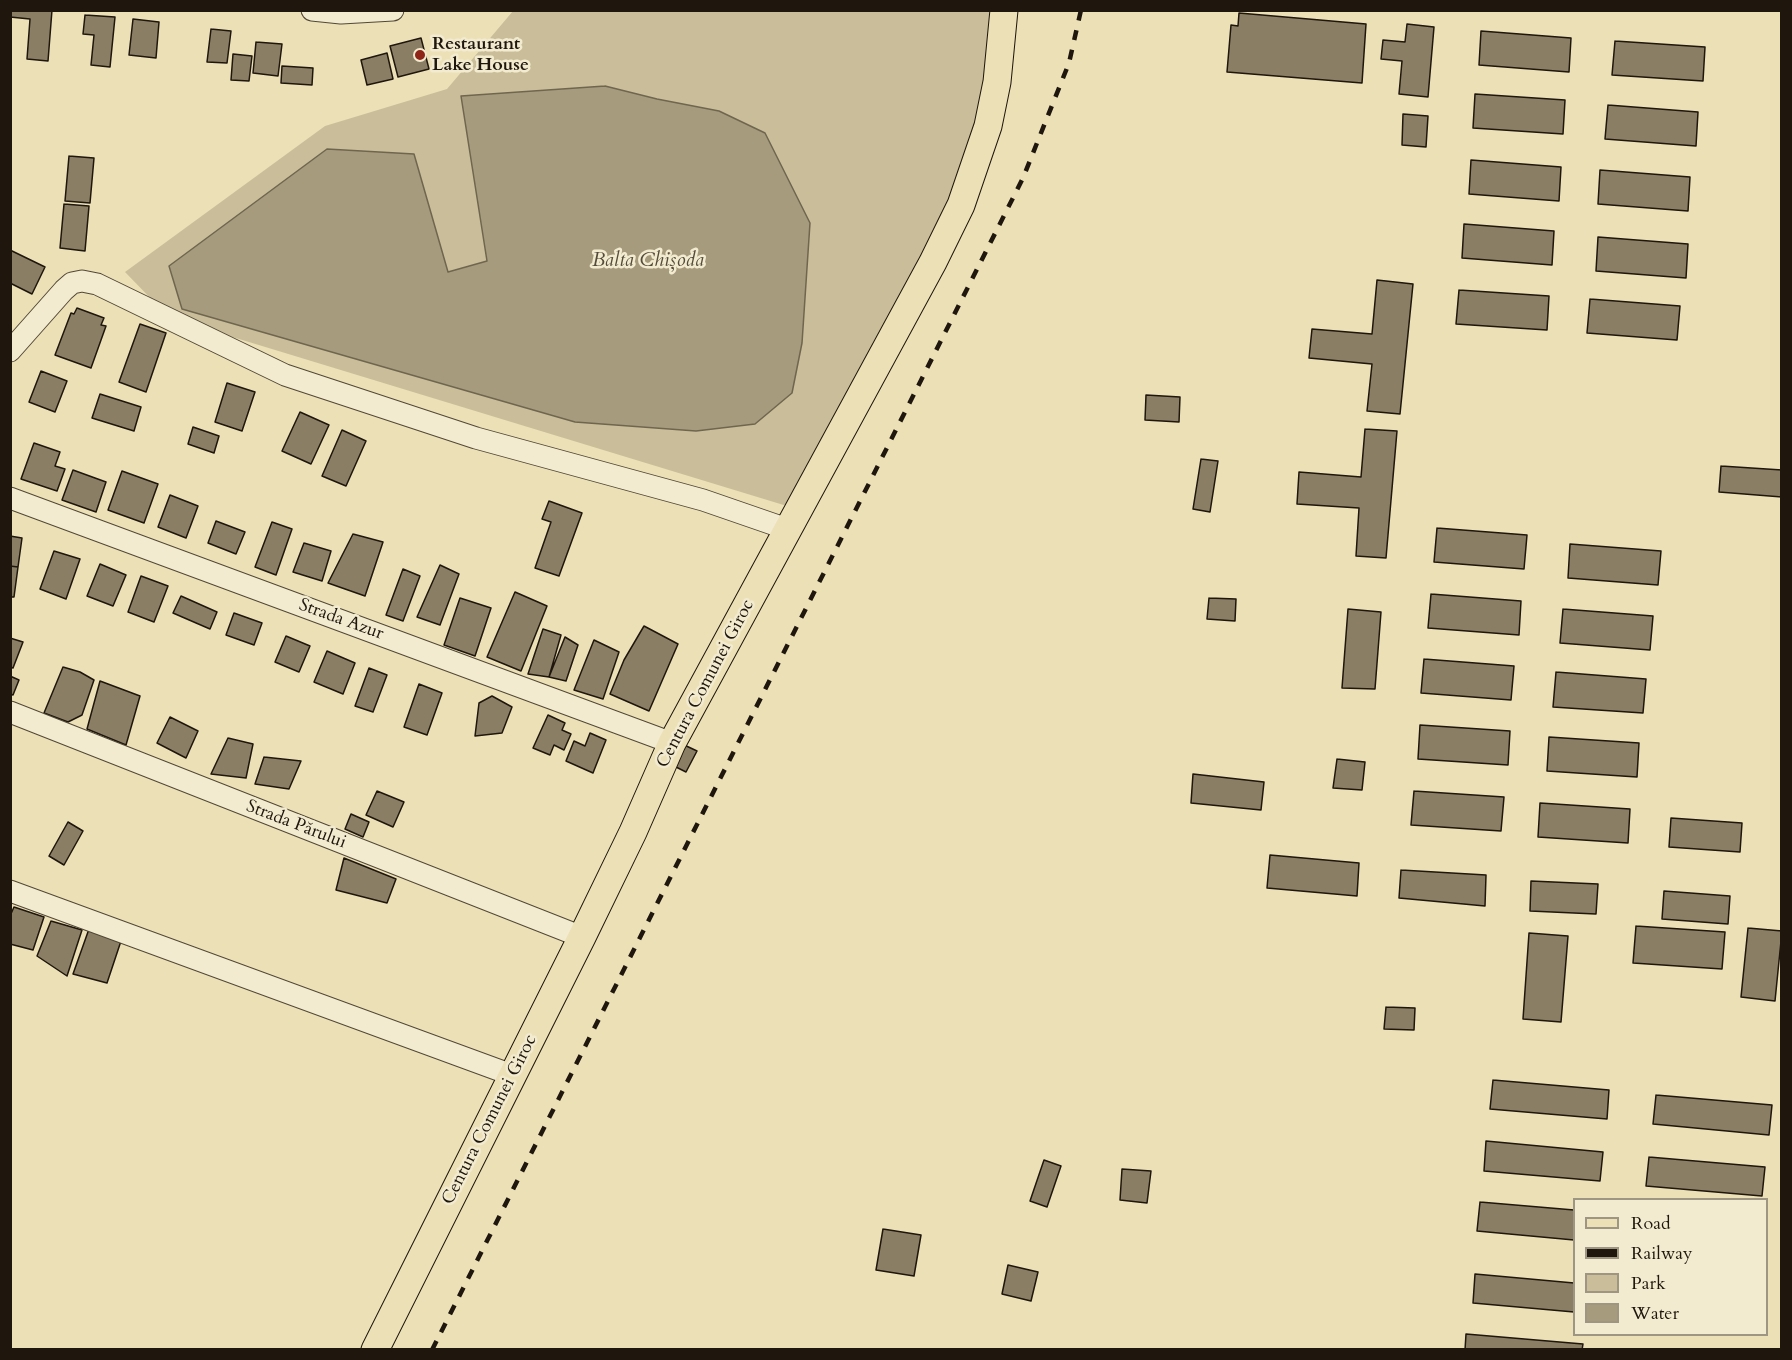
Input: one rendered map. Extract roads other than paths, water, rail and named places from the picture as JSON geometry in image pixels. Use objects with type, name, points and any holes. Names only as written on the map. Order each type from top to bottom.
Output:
[{"type":"main road","name":"Centura Comunei Giroc","points":[[375,1350],[582,937],[633,832],[672,743],[933,262],[961,206],[988,126],[997,82],[1004,10]]},
{"type":"street","points":[[312,10],[341,13],[393,10]]},
{"type":"street","points":[[10,351],[72,283],[82,281],[97,284],[285,375],[476,438],[704,500],[787,529]]},
{"type":"street","name":"Strada Azur","points":[[10,498],[672,743]]},
{"type":"street","name":"Strada Părului","points":[[10,712],[582,937]]},
{"type":"street","points":[[10,891],[512,1076]]},
{"type":"water","name":"Balta Chișoda","points":[[605,86],[719,111],[765,133],[810,223],[802,343],[792,393],[755,424],[696,431],[575,422],[182,309],[169,266],[327,149],[414,154],[448,272],[487,261],[461,96]]},
{"type":"railway","points":[[432,1350],[1023,178],[1069,63],[1081,10]]},
{"type":"place","name":"Restaurant Lake House","points":[[420,55]]}]
